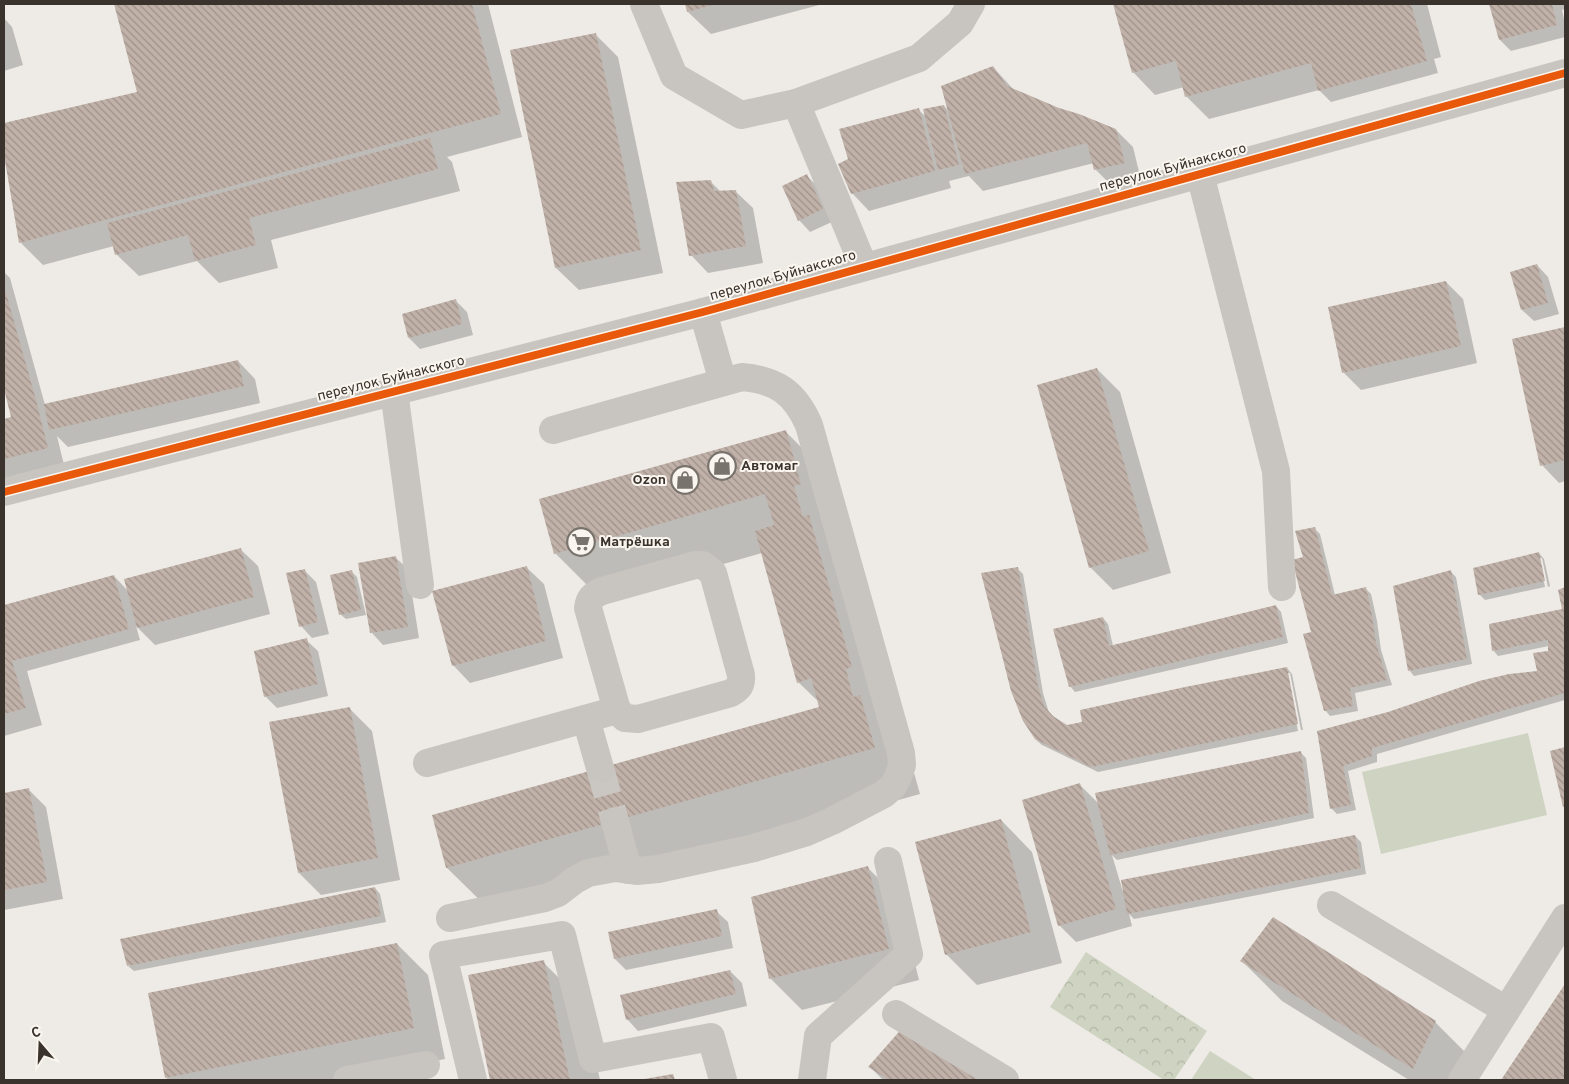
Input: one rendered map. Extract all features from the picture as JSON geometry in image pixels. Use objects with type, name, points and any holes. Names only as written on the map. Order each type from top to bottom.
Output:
[{"type":"street","points":[[644,4],[674,76],[741,115],[796,103],[919,58],[960,23],[971,4]]},
{"type":"street","name":"переулок Буйнакского","points":[[4,492],[703,312],[1565,72]]},
{"type":"street","points":[[796,103],[864,267]]},
{"type":"street","points":[[1200,174],[1276,471],[1282,587]]},
{"type":"street","points":[[703,312],[723,382]]},
{"type":"street","points":[[450,918],[545,898],[588,873],[615,868],[645,871],[778,842],[832,821],[884,794],[893,786],[902,765],[901,753],[809,425],[803,410],[786,391],[773,383],[757,378],[742,378],[553,430]]},
{"type":"street","points":[[394,391],[420,585]]},
{"type":"street","points":[[695,564],[708,568],[712,573],[741,675],[742,682],[739,689],[731,693],[638,719],[625,718],[617,710],[588,608],[592,596],[602,591],[695,564]]},
{"type":"street","points":[[427,763],[617,710]]},
{"type":"street","points":[[586,718],[600,768]]},
{"type":"street","points":[[615,821],[628,870]]},
{"type":"street","points":[[812,1080],[818,1036],[909,954],[888,861]]},
{"type":"street","points":[[1331,904],[1506,1010]]},
{"type":"street","points":[[1462,1080],[1565,918]]},
{"type":"street","points":[[474,1080],[443,955],[562,935],[593,1059],[711,1037],[723,1080]]},
{"type":"street","points":[[896,1014],[1005,1080]]},
{"type":"street","points":[[347,1080],[426,1065]]},
{"type":"green space","points":[[1528,733],[1547,815],[1381,854],[1362,772]]},
{"type":"green space","points":[[1086,952],[1207,1031],[1174,1080],[1164,1080],[1050,1007]]},
{"type":"green space","points":[[1210,1051],[1256,1080],[1191,1080]]},
{"type":"building","points":[[114,4],[472,4],[501,114],[19,243],[4,155],[4,123],[137,92]]},
{"type":"building","points":[[685,4],[716,4],[687,12]]},
{"type":"building","points":[[1113,4],[1411,4],[1427,61],[1318,91],[1311,63],[1185,97],[1176,61],[1132,73]]},
{"type":"building","points":[[1489,4],[1552,4],[1557,25],[1499,40]]},
{"type":"building","points":[[596,33],[641,250],[555,268],[510,50]]},
{"type":"building","points":[[993,66],[1007,86],[1116,129],[1125,163],[1094,170],[1087,143],[965,174],[941,86]]},
{"type":"building","points":[[944,105],[959,165],[938,170],[923,109]]},
{"type":"building","points":[[919,108],[935,171],[851,194],[838,164],[848,159],[839,129]]},
{"type":"building","points":[[430,138],[438,169],[249,218],[256,245],[195,261],[188,235],[115,255],[107,223]]},
{"type":"building","points":[[807,174],[823,209],[798,221],[782,186]]},
{"type":"building","points":[[711,180],[714,191],[736,190],[746,246],[689,256],[676,182]]},
{"type":"building","points":[[1537,264],[1548,303],[1521,310],[1510,272]]},
{"type":"building","points":[[1446,281],[1461,346],[1342,373],[1328,307]]},
{"type":"building","points":[[4,286],[48,448],[4,459],[4,419],[11,417],[4,389]]},
{"type":"building","points":[[456,299],[462,324],[408,338],[402,314]]},
{"type":"building","points":[[1565,327],[1565,460],[1540,466],[1512,339]]},
{"type":"building","points":[[238,360],[244,386],[49,430],[44,404]]},
{"type":"building","points":[[1097,368],[1149,551],[1089,568],[1037,385]]},
{"type":"building","points":[[786,430],[801,484],[794,486],[803,517],[809,515],[852,667],[846,669],[853,697],[860,695],[875,748],[446,868],[432,815],[819,707],[811,678],[797,683],[755,531],[774,525],[765,494],[554,554],[539,499]]},
{"type":"building","points":[[1315,527],[1332,595],[1366,587],[1376,643],[1387,680],[1350,688],[1353,706],[1324,711],[1303,634],[1311,632],[1292,560],[1303,557],[1295,531]]},
{"type":"building","points":[[241,548],[254,597],[137,628],[124,579]]},
{"type":"building","points":[[1539,552],[1545,581],[1478,595],[1473,568]]},
{"type":"building","points":[[396,556],[408,627],[370,633],[358,563]]},
{"type":"building","points":[[527,566],[546,641],[452,666],[432,591]]},
{"type":"building","points":[[1018,567],[1038,686],[1044,706],[1054,717],[1067,725],[1082,722],[1080,710],[1287,667],[1298,724],[1091,767],[1035,739],[1023,721],[1011,691],[981,573]]},
{"type":"building","points":[[305,569],[318,622],[299,627],[286,573]]},
{"type":"building","points":[[352,570],[361,610],[339,615],[330,575]]},
{"type":"building","points":[[1451,570],[1467,659],[1408,671],[1393,586]]},
{"type":"building","points":[[114,575],[129,629],[12,661],[26,708],[4,714],[4,605]]},
{"type":"building","points":[[1565,587],[1565,693],[1372,748],[1372,756],[1343,766],[1351,805],[1330,809],[1317,731],[1388,712],[1479,681],[1509,674],[1537,671],[1533,653],[1548,651],[1548,640],[1492,651],[1489,624],[1562,609],[1558,590]]},
{"type":"building","points":[[1276,605],[1283,637],[1069,687],[1053,629],[1103,617],[1109,646]]},
{"type":"building","points":[[307,638],[318,684],[264,697],[254,651]]},
{"type":"building","points":[[350,707],[378,858],[298,873],[269,722]]},
{"type":"building","points":[[1565,747],[1565,806],[1563,807],[1550,751]]},
{"type":"building","points":[[1301,751],[1309,813],[1110,855],[1095,793]]},
{"type":"building","points":[[1080,783],[1116,909],[1058,926],[1022,800]]},
{"type":"building","points":[[29,788],[47,882],[4,890],[4,793]]},
{"type":"building","points":[[1001,819],[1031,932],[945,955],[915,842]]},
{"type":"building","points":[[1355,835],[1361,868],[1127,914],[1121,880]]},
{"type":"building","points":[[868,866],[889,949],[769,979],[751,897]]},
{"type":"building","points":[[375,887],[381,916],[127,966],[120,939]]},
{"type":"building","points":[[717,909],[722,936],[614,959],[608,932]]},
{"type":"building","points":[[1273,917],[1436,1021],[1413,1069],[1240,961]]},
{"type":"building","points":[[397,943],[414,1028],[165,1078],[148,993]]},
{"type":"building","points":[[544,960],[570,1080],[490,1080],[468,975]]},
{"type":"building","points":[[730,970],[736,994],[626,1020],[620,995]]},
{"type":"building","points":[[1565,984],[1565,1080],[1501,1080]]},
{"type":"building","points":[[905,1025],[992,1080],[889,1080],[868,1067]]},
{"type":"building","points":[[673,1074],[675,1080],[644,1080],[644,1079]]},
{"type":"tunnel","points":[[600,768],[615,821]]},
{"type":"cycle path","points":[[4,492],[703,312],[1565,73]]},
{"type":"place","name":"Автомаг","points":[[722,466]]},
{"type":"place","name":"Ozon","points":[[685,480]]},
{"type":"place","name":"Матрёшка","points":[[581,542]]}]
